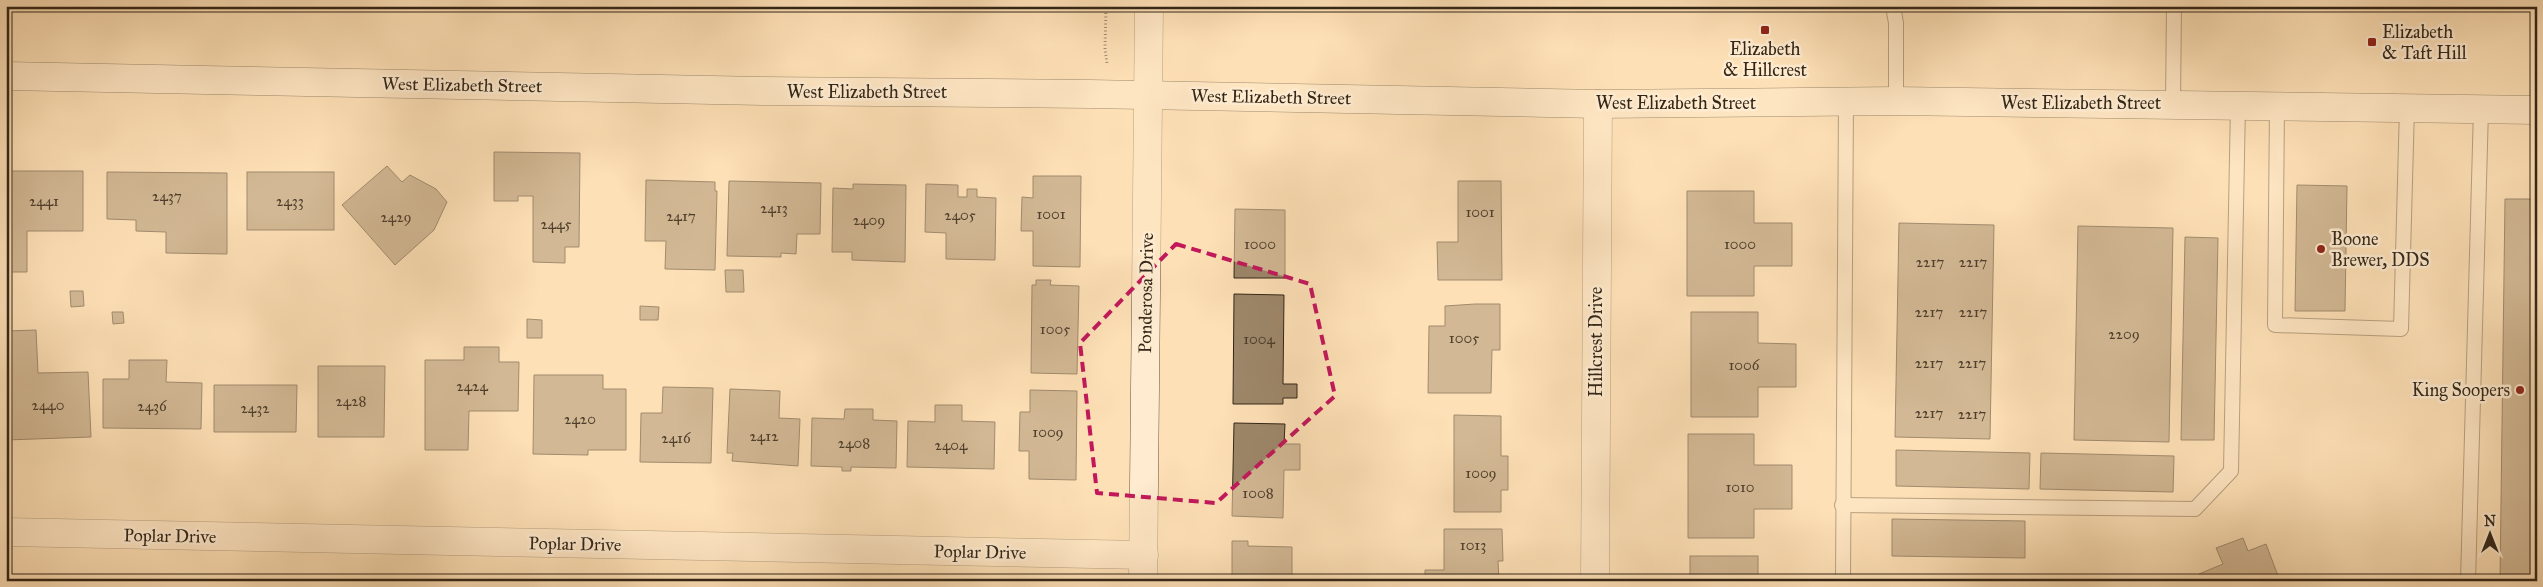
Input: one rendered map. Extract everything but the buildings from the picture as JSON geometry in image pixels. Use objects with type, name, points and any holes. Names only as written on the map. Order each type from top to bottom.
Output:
[{"type":"main road","name":"Ponderosa Drive","points":[[1144,568],[1149,6]]},
{"type":"main road","name":"West Elizabeth Street","points":[[6,76],[763,91],[1148,95],[1598,104],[1896,101],[2238,104],[2537,110]]},
{"type":"main road","name":"Hillcrest Drive","points":[[1595,581],[1598,104]]},
{"type":"main road","name":"Poplar Drive","points":[[6,532],[1144,568]]},
{"type":"lane","points":[[1893,6],[1896,23],[1896,101]]},
{"type":"lane","points":[[2173,104],[2174,6]]},
{"type":"lane","points":[[1843,581],[1846,102]]},
{"type":"lane","points":[[1842,505],[2195,509],[2231,471],[2238,104]]},
{"type":"lane","points":[[2277,105],[2275,325],[2401,329],[2406,107]]},
{"type":"lane","points":[[2468,581],[2481,109]]},
{"type":"path","points":[[1106,6],[1106,52]]},
{"type":"highlighted area","points":[[1176,244],[1310,284],[1335,396],[1216,503],[1097,493],[1080,343]]},
{"type":"place","name":"Elizabeth & Hillcrest","points":[[1765,30]]},
{"type":"place","name":"Elizabeth & Taft Hill","points":[[2372,42]]},
{"type":"place","name":"Boone Brewer, DDS","points":[[2321,249]]},
{"type":"place","name":"King Soopers","points":[[2520,390]]}]
